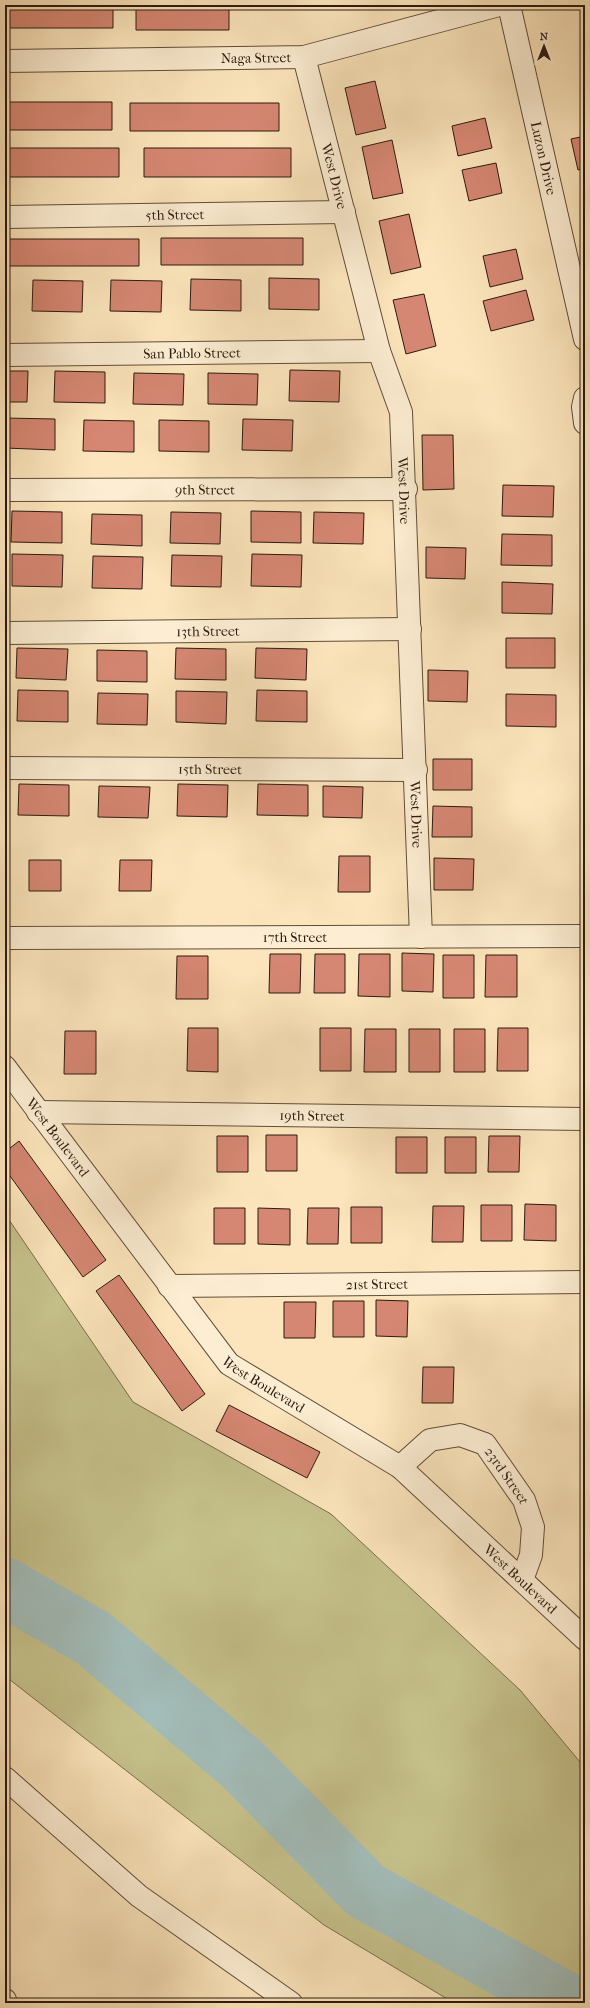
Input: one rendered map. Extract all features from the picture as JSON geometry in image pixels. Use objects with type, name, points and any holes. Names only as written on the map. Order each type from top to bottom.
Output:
[{"type":"street","name":"Naga Street","points":[[5,61],[304,57],[500,5]]},
{"type":"street","name":"Luzon Drive","points":[[509,5],[582,315],[585,339]]},
{"type":"street","name":"West Drive","points":[[304,57],[379,351],[401,412],[406,489],[421,937]]},
{"type":"street","name":"5th Street","points":[[5,218],[344,212]]},
{"type":"street","name":"San Pablo Street","points":[[5,355],[379,351]]},
{"type":"street","points":[[585,398],[583,407],[585,423]]},
{"type":"street","name":"9th Street","points":[[5,490],[406,489]]},
{"type":"street","name":"13th Street","points":[[5,633],[410,629]]},
{"type":"street","name":"15th Street","points":[[5,768],[416,770]]},
{"type":"street","name":"17th Street","points":[[5,938],[585,936]]},
{"type":"street","name":"West Boulevard","points":[[5,1067],[229,1364],[400,1467],[585,1639]]},
{"type":"street","name":"19th Street","points":[[38,1112],[585,1119]]},
{"type":"street","name":"21st Street","points":[[169,1286],[585,1282]]},
{"type":"street","name":"23rd Street","points":[[400,1467],[430,1440],[460,1435],[486,1444],[524,1500],[532,1527],[531,1555],[522,1580]]},
{"type":"street","points":[[5,1778],[140,1896],[291,2003]]},
{"type":"shaded area","points":[[5,1214],[133,1402],[331,1514],[520,1690],[585,1768],[585,2003],[454,2003],[324,1925],[5,1676]]},
{"type":"building","points":[[5,5],[113,5],[113,28],[5,28]]},
{"type":"building","points":[[136,5],[229,5],[229,30],[136,30]]},
{"type":"building","points":[[375,81],[386,128],[356,135],[345,88]]},
{"type":"building","points":[[5,102],[112,102],[112,130],[5,130]]},
{"type":"building","points":[[130,103],[279,103],[279,131],[130,131]]},
{"type":"building","points":[[485,118],[492,148],[458,156],[452,126]]},
{"type":"building","points":[[585,136],[585,168],[578,170],[571,139]]},
{"type":"building","points":[[392,140],[403,193],[373,199],[362,147]]},
{"type":"building","points":[[5,148],[119,148],[119,177],[5,177]]},
{"type":"building","points":[[144,148],[291,148],[291,177],[144,177]]},
{"type":"building","points":[[496,163],[502,193],[469,201],[462,170]]},
{"type":"building","points":[[409,214],[421,267],[391,274],[379,221]]},
{"type":"building","points":[[161,238],[303,238],[303,265],[161,265]]},
{"type":"building","points":[[5,239],[139,239],[139,266],[5,266]]},
{"type":"building","points":[[516,249],[523,279],[490,287],[483,256]]},
{"type":"building","points":[[269,278],[319,279],[319,310],[269,309]]},
{"type":"building","points":[[5,279],[7,279],[7,310],[5,310]]},
{"type":"building","points":[[191,279],[241,280],[241,311],[190,310]]},
{"type":"building","points":[[33,280],[83,281],[82,312],[32,311]]},
{"type":"building","points":[[111,280],[162,281],[161,312],[110,311]]},
{"type":"building","points":[[526,290],[534,320],[491,331],[483,301]]},
{"type":"building","points":[[424,294],[436,346],[406,354],[393,300]]},
{"type":"building","points":[[290,370],[340,371],[339,402],[289,401]]},
{"type":"building","points":[[5,371],[28,371],[27,402],[5,402]]},
{"type":"building","points":[[55,371],[105,372],[105,403],[54,402]]},
{"type":"building","points":[[134,373],[184,374],[183,405],[133,404]]},
{"type":"building","points":[[208,373],[258,374],[257,405],[208,404]]},
{"type":"building","points":[[5,418],[55,419],[55,450],[5,448]]},
{"type":"building","points":[[243,419],[293,420],[292,451],[242,450]]},
{"type":"building","points":[[84,420],[134,421],[134,452],[83,451]]},
{"type":"building","points":[[159,420],[209,421],[209,452],[159,451]]},
{"type":"building","points":[[422,435],[453,435],[454,489],[423,490]]},
{"type":"building","points":[[503,485],[554,486],[553,517],[502,516]]},
{"type":"building","points":[[12,511],[62,512],[62,543],[11,542]]},
{"type":"building","points":[[251,511],[301,512],[301,543],[251,542]]},
{"type":"building","points":[[171,512],[221,513],[220,544],[170,543]]},
{"type":"building","points":[[314,512],[364,513],[363,544],[313,543]]},
{"type":"building","points":[[92,514],[142,515],[142,546],[91,544]]},
{"type":"building","points":[[502,534],[552,535],[552,566],[501,565]]},
{"type":"building","points":[[426,547],[466,548],[465,579],[426,578]]},
{"type":"building","points":[[12,554],[63,555],[62,587],[12,586]]},
{"type":"building","points":[[252,554],[302,555],[301,587],[251,586]]},
{"type":"building","points":[[172,555],[222,556],[221,587],[171,586]]},
{"type":"building","points":[[93,556],[143,557],[142,589],[92,588]]},
{"type":"building","points":[[502,582],[553,584],[552,614],[502,613]]},
{"type":"building","points":[[506,638],[555,638],[555,668],[506,668]]},
{"type":"building","points":[[17,648],[68,649],[66,680],[16,678]]},
{"type":"building","points":[[176,648],[226,649],[226,680],[175,679]]},
{"type":"building","points":[[256,648],[307,649],[306,680],[255,678]]},
{"type":"building","points":[[97,650],[147,651],[147,682],[97,681]]},
{"type":"building","points":[[428,670],[468,671],[467,702],[428,701]]},
{"type":"building","points":[[18,690],[68,691],[68,722],[17,721]]},
{"type":"building","points":[[257,690],[307,691],[307,722],[256,721]]},
{"type":"building","points":[[176,691],[227,692],[226,724],[176,722]]},
{"type":"building","points":[[98,693],[148,694],[147,725],[97,724]]},
{"type":"building","points":[[506,694],[556,695],[556,727],[506,726]]},
{"type":"building","points":[[433,759],[472,759],[472,790],[433,790]]},
{"type":"building","points":[[19,784],[69,785],[69,816],[18,815]]},
{"type":"building","points":[[178,784],[228,785],[227,817],[177,816]]},
{"type":"building","points":[[258,784],[308,785],[308,816],[257,815]]},
{"type":"building","points":[[99,786],[150,787],[148,818],[98,817]]},
{"type":"building","points":[[323,786],[363,787],[362,818],[323,817]]},
{"type":"building","points":[[433,806],[472,807],[472,837],[432,837]]},
{"type":"building","points":[[339,856],[370,856],[370,892],[338,892]]},
{"type":"building","points":[[434,858],[474,859],[473,890],[434,890]]},
{"type":"building","points":[[29,860],[61,860],[61,891],[29,891]]},
{"type":"building","points":[[120,860],[152,860],[151,891],[119,891]]},
{"type":"building","points":[[402,953],[434,954],[433,992],[402,991]]},
{"type":"building","points":[[270,954],[301,954],[300,993],[269,993]]},
{"type":"building","points":[[315,954],[345,954],[345,993],[314,993]]},
{"type":"building","points":[[359,954],[390,954],[390,997],[358,996]]},
{"type":"building","points":[[443,955],[474,955],[474,998],[443,998]]},
{"type":"building","points":[[486,955],[517,955],[517,997],[485,997]]},
{"type":"building","points":[[177,956],[208,956],[208,999],[176,999]]},
{"type":"building","points":[[188,1028],[218,1028],[218,1072],[187,1071]]},
{"type":"building","points":[[320,1028],[351,1028],[351,1071],[320,1071]]},
{"type":"building","points":[[498,1028],[528,1028],[528,1071],[497,1071]]},
{"type":"building","points":[[365,1029],[396,1029],[396,1072],[364,1072]]},
{"type":"building","points":[[409,1029],[440,1029],[440,1072],[409,1072]]},
{"type":"building","points":[[454,1029],[485,1029],[485,1072],[454,1072]]},
{"type":"building","points":[[65,1031],[96,1031],[96,1074],[64,1074]]},
{"type":"building","points":[[266,1135],[297,1135],[297,1171],[266,1171]]},
{"type":"building","points":[[217,1136],[248,1136],[248,1172],[217,1172]]},
{"type":"building","points":[[489,1136],[520,1136],[519,1172],[488,1172]]},
{"type":"building","points":[[396,1137],[427,1137],[427,1173],[396,1173]]},
{"type":"building","points":[[445,1137],[476,1137],[476,1173],[445,1173]]},
{"type":"building","points":[[19,1141],[106,1260],[83,1277],[5,1169],[5,1152]]},
{"type":"building","points":[[525,1204],[556,1205],[556,1241],[524,1240]]},
{"type":"building","points":[[481,1205],[512,1205],[512,1241],[481,1241]]},
{"type":"building","points":[[433,1206],[464,1206],[463,1242],[432,1242]]},
{"type":"building","points":[[351,1207],[382,1207],[382,1243],[351,1243]]},
{"type":"building","points":[[214,1208],[245,1208],[245,1244],[214,1244]]},
{"type":"building","points":[[258,1208],[290,1209],[290,1245],[258,1244]]},
{"type":"building","points":[[308,1208],[339,1208],[338,1244],[307,1244]]},
{"type":"building","points":[[119,1275],[205,1394],[182,1411],[96,1291]]},
{"type":"building","points":[[376,1300],[408,1301],[407,1337],[376,1336]]},
{"type":"building","points":[[333,1301],[364,1301],[364,1337],[333,1337]]},
{"type":"building","points":[[284,1302],[316,1302],[315,1338],[284,1338]]},
{"type":"building","points":[[423,1367],[454,1367],[453,1403],[422,1403]]},
{"type":"building","points":[[229,1405],[320,1452],[307,1478],[216,1431]]},
{"type":"waterway","points":[[5,1587],[93,1638],[242,1764],[366,1891],[569,2003]]}]
